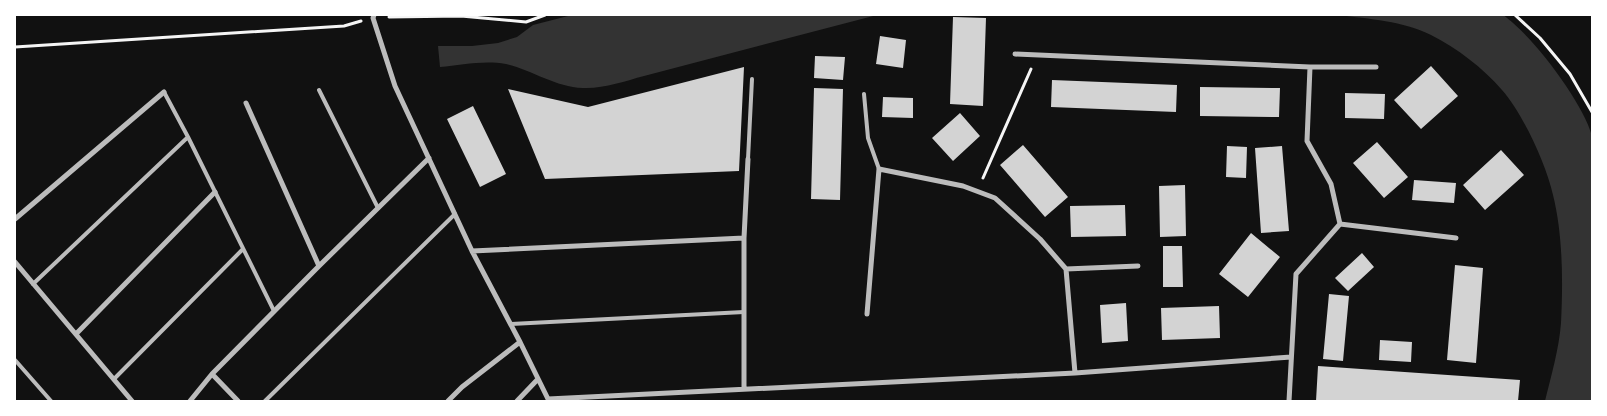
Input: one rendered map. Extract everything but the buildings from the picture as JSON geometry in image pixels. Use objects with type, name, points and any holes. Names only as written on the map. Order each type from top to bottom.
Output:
[{"type":"street","points":[[373,16],[395,86],[472,251],[549,400],[744,388],[1075,373],[1291,357]]},
{"type":"street","points":[[1015,54],[1310,67],[1376,67]]},
{"type":"street","points":[[1310,67],[1307,141],[1331,184],[1340,224]]},
{"type":"street","points":[[15,219],[164,92]]},
{"type":"street","points":[[246,104],[318,266]]},
{"type":"street","points":[[190,401],[212,374],[428,158]]},
{"type":"street","points":[[744,388],[744,238],[748,159]]},
{"type":"street","points":[[867,314],[879,169],[963,186],[995,198],[1040,239],[1066,269],[1075,373]]},
{"type":"street","points":[[76,334],[216,192]]},
{"type":"street","points":[[1340,224],[1456,238]]},
{"type":"street","points":[[1288,401],[1296,274],[1340,224]]},
{"type":"street","points":[[472,251],[744,238]]},
{"type":"street","points":[[15,262],[132,401]]},
{"type":"street","points":[[1066,269],[1138,266]]},
{"type":"street","points":[[448,401],[462,387],[520,342]]},
{"type":"street","points":[[212,374],[238,401]]},
{"type":"street","points":[[517,401],[538,379]]},
{"type":"lane","points":[[748,159],[752,79]]},
{"type":"lane","points":[[319,90],[378,208]]},
{"type":"lane","points":[[164,92],[216,192],[274,311]]},
{"type":"lane","points":[[864,94],[868,138],[879,169]]},
{"type":"lane","points":[[33,284],[188,137]]},
{"type":"lane","points":[[265,401],[455,214]]},
{"type":"lane","points":[[114,379],[243,250]]},
{"type":"lane","points":[[511,324],[744,312]]},
{"type":"lane","points":[[15,360],[50,401]]},
{"type":"path","points":[[15,47],[344,26],[373,16],[461,16],[526,22],[545,15]]},
{"type":"path","points":[[1515,15],[1540,38],[1570,74],[1592,112]]},
{"type":"path","points":[[977,192],[1038,55]]},
{"type":"shaded area","points":[[572,15],[877,15],[598,87],[583,88],[563,85],[506,64],[489,62],[440,67],[438,46],[472,46],[498,43],[517,37],[533,25]]},
{"type":"shaded area","points":[[1339,15],[1503,15],[1542,53],[1568,88],[1587,122],[1592,136],[1592,401],[1545,401],[1557,353],[1561,323],[1562,275],[1559,226],[1550,183],[1545,169],[1533,140],[1518,112],[1502,90],[1487,74],[1441,40],[1420,30],[1397,24]]}]
